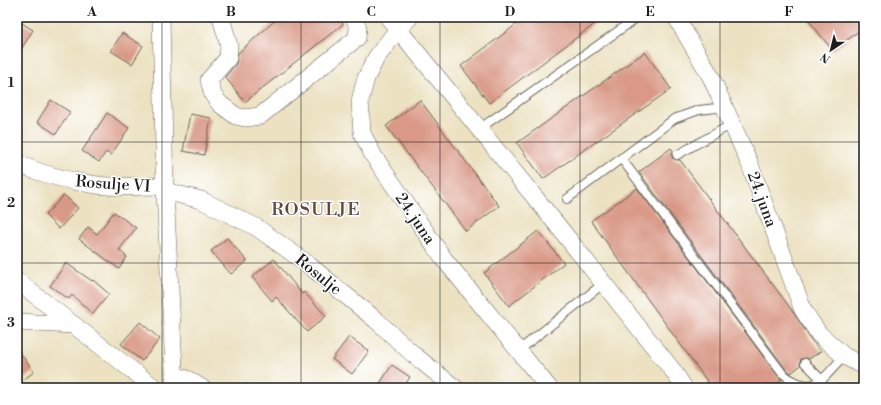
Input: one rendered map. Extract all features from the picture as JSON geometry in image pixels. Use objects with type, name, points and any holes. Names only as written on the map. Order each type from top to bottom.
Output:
[{"type":"street","points":[[161,17],[165,189],[175,382],[187,379],[202,388]]},
{"type":"street","points":[[221,17],[228,46],[228,58],[209,80],[213,95],[220,104],[236,116],[245,118],[260,116],[356,38],[358,28],[354,17]]},
{"type":"street","name":"24. juna","points":[[676,17],[711,77],[749,162],[803,310],[819,334],[844,356],[863,366]]},
{"type":"street","name":"24. juna","points":[[549,388],[444,259],[373,154],[362,133],[360,101],[366,78],[376,58],[399,21],[479,129],[674,372],[684,388]]},
{"type":"street","name":"Rosulje VI","points":[[17,163],[55,177],[98,185],[165,189]]},
{"type":"street","name":"Rosulje","points":[[165,189],[201,200],[256,227],[305,262],[376,320],[414,355],[455,388]]},
{"type":"street","points":[[17,281],[155,388]]},
{"type":"street","points":[[17,322],[74,325]]},
{"type":"lane","points":[[479,129],[638,17]]},
{"type":"lane","points":[[567,199],[674,119],[699,110],[725,107]]},
{"type":"lane","points":[[677,155],[732,124]]},
{"type":"lane","points":[[621,158],[782,373],[802,386],[811,384],[822,380],[844,356]]},
{"type":"lane","points":[[640,182],[648,184]]},
{"type":"lane","points":[[518,351],[604,284]]},
{"type":"lane","points":[[805,363],[822,380]]},
{"type":"building","points":[[279,17],[338,17],[343,24],[245,102],[225,77],[236,64],[238,53]]},
{"type":"building","points":[[526,17],[604,17],[489,103],[461,66]]},
{"type":"building","points":[[806,17],[864,17],[864,27],[833,51]]},
{"type":"building","points":[[17,20],[33,30],[17,56]]},
{"type":"building","points":[[122,33],[143,46],[132,64],[111,51]]},
{"type":"building","points":[[645,52],[671,89],[543,179],[517,143]]},
{"type":"building","points":[[51,100],[70,112],[56,134],[37,122]]},
{"type":"building","points":[[420,100],[499,206],[466,231],[386,126]]},
{"type":"building","points":[[107,113],[129,128],[111,155],[106,152],[99,162],[82,151]]},
{"type":"building","points":[[190,114],[211,118],[204,155],[183,151]]},
{"type":"building","points":[[671,148],[673,151],[672,158],[680,160],[794,313],[811,340],[821,351],[809,359],[801,359],[800,366],[791,373],[786,369],[639,172]]},
{"type":"building","points":[[637,188],[782,380],[771,388],[712,388],[591,221]]},
{"type":"building","points":[[64,195],[78,208],[59,229],[45,215]]},
{"type":"building","points":[[114,212],[136,228],[119,250],[127,257],[119,269],[79,239],[88,227],[97,234]]},
{"type":"building","points":[[538,231],[564,263],[509,306],[484,273]]},
{"type":"building","points":[[227,238],[247,261],[231,274],[211,251]]},
{"type":"building","points":[[274,259],[302,294],[304,292],[326,316],[307,332],[276,297],[272,301],[252,277]]},
{"type":"building","points":[[66,263],[92,281],[93,280],[109,294],[93,314],[72,295],[69,299],[50,286]]},
{"type":"building","points":[[140,322],[160,339],[142,361],[121,344]]},
{"type":"building","points":[[349,337],[369,351],[352,374],[332,359]]},
{"type":"building","points":[[17,348],[34,372],[17,384]]},
{"type":"building","points":[[392,365],[410,377],[403,388],[377,388]]},
{"type":"district","name":"ROSULJE","points":[[316,209]]}]
